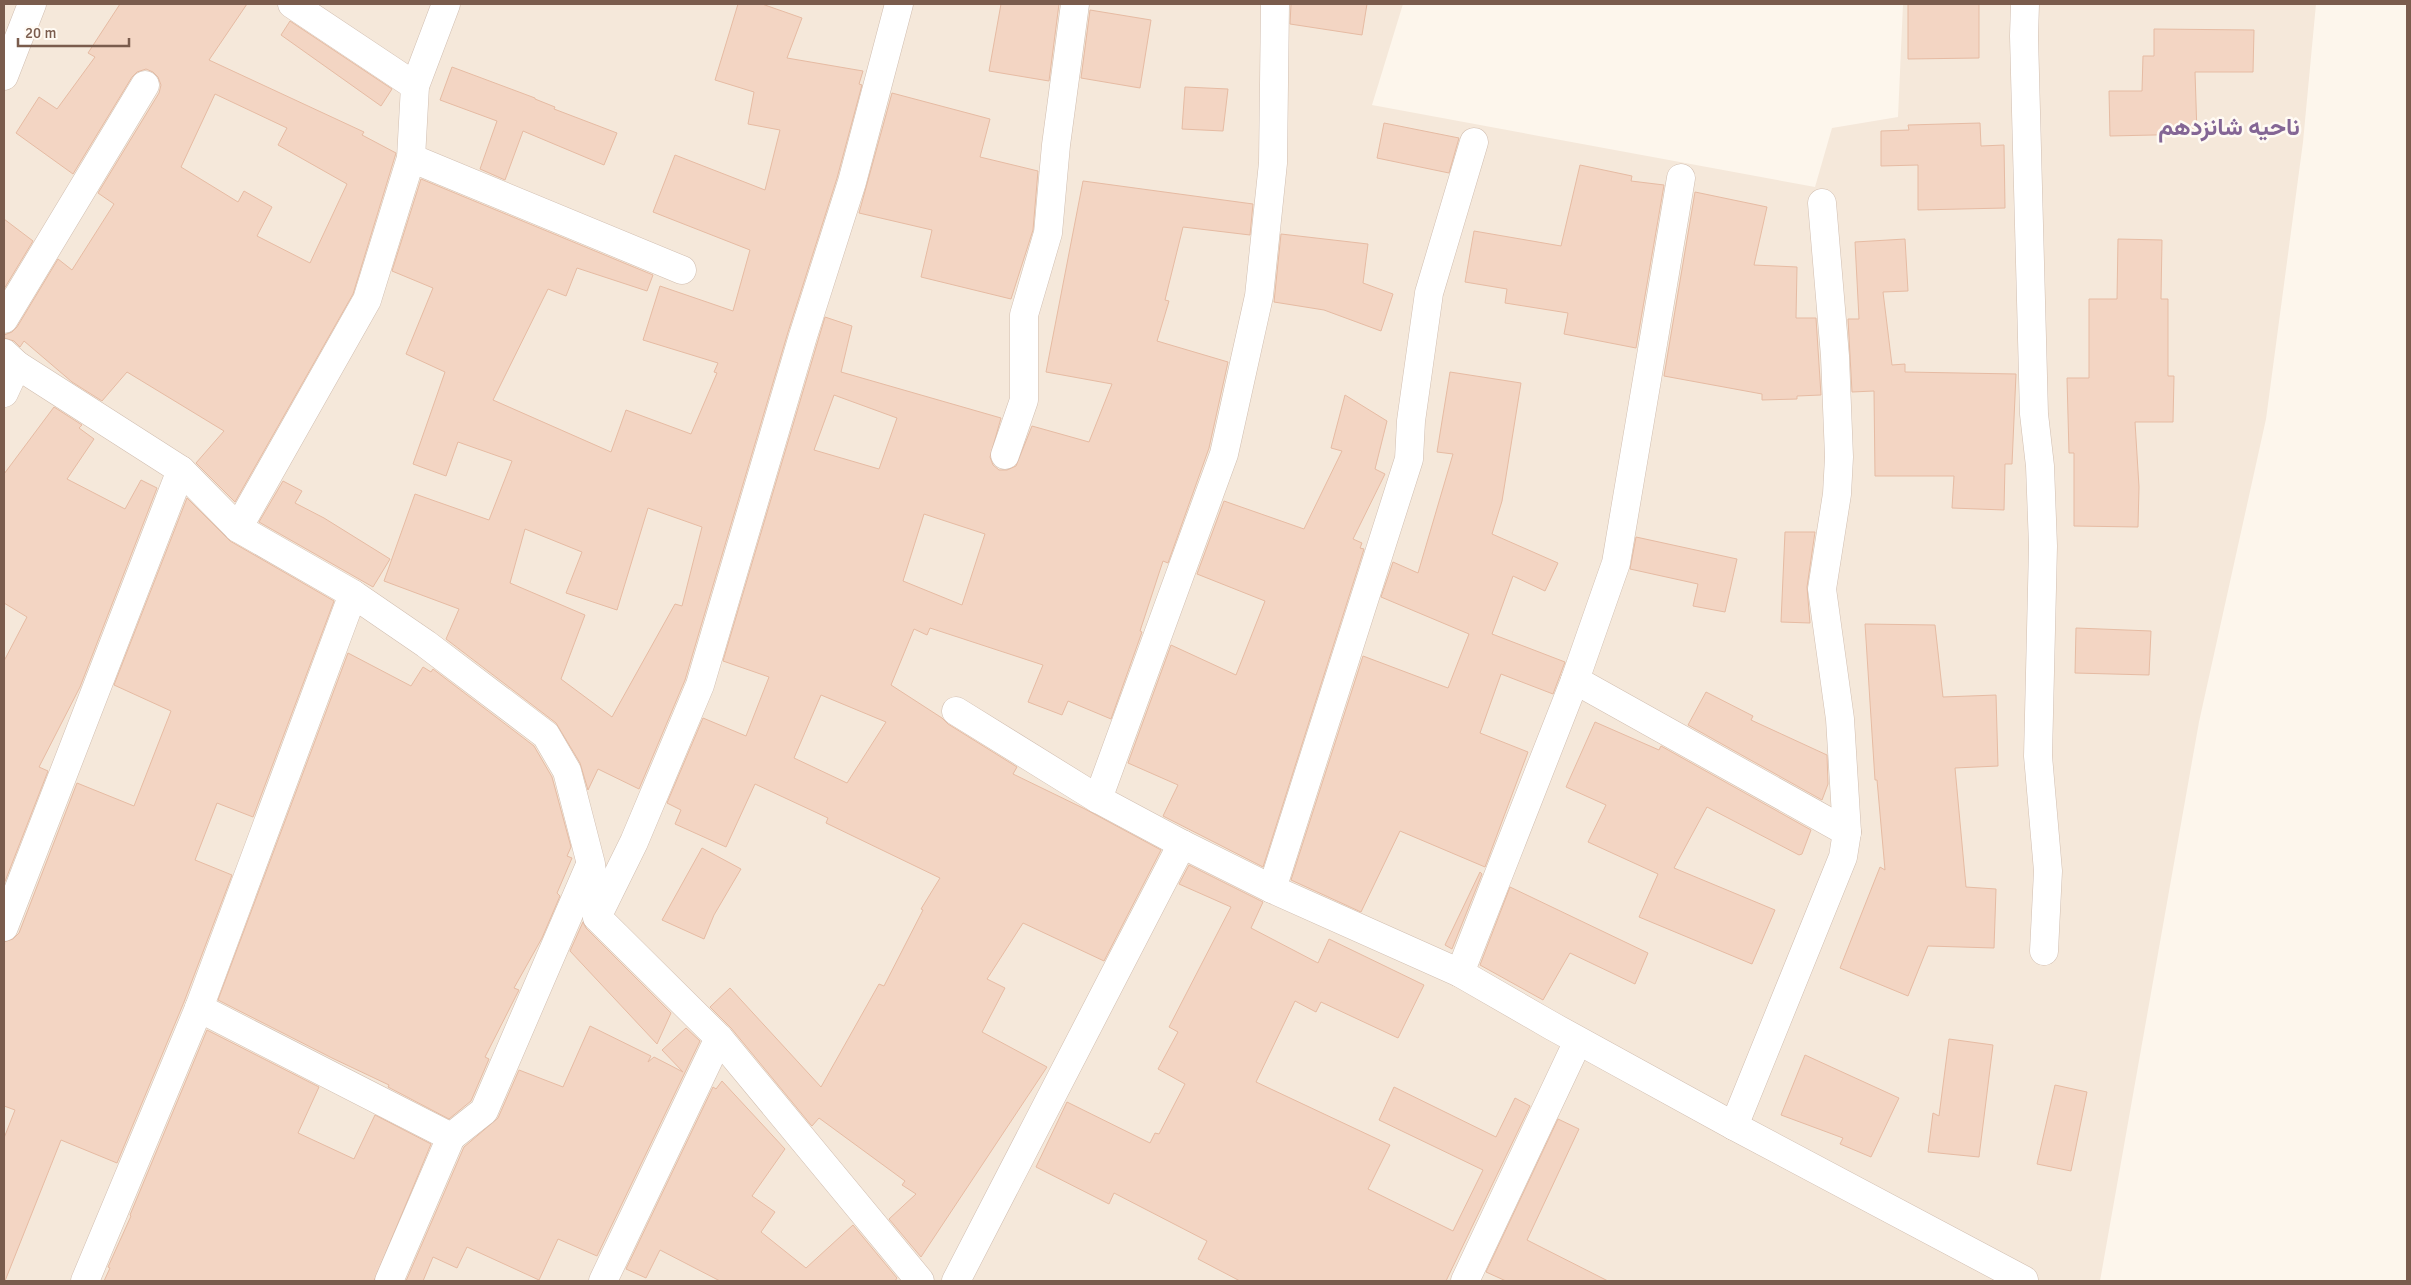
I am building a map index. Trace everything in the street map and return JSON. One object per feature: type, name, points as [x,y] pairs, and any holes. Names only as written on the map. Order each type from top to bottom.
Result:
[{"type":"street","points":[[4,76],[32,4]]},
{"type":"street","points":[[292,4],[415,86]]},
{"type":"street","points":[[238,528],[368,300],[412,158],[415,86],[446,4]]},
{"type":"street","points":[[597,917],[634,842],[700,685],[803,336],[852,182],[900,4]]},
{"type":"street","points":[[1005,455],[1024,400],[1024,315],[1048,233],[1056,145],[1075,4]]},
{"type":"street","points":[[1098,798],[1224,454],[1259,296],[1273,163],[1275,4]]},
{"type":"street","points":[[2025,4],[2024,36],[2034,414],[2040,466],[2044,546],[2038,756],[2048,872],[2044,951]]},
{"type":"street","points":[[4,319],[145,85]]},
{"type":"street","points":[[1272,889],[1409,459],[1411,421],[1429,293],[1474,142]]},
{"type":"street","points":[[412,158],[682,270]]},
{"type":"street","points":[[1460,973],[1574,680],[1616,563],[1681,178]]},
{"type":"street","points":[[1734,1126],[1843,857],[1847,832],[1840,719],[1822,589],[1837,494],[1839,457],[1835,356],[1822,203]]},
{"type":"street","points":[[4,393],[10,359],[181,470],[238,528],[353,594],[426,644],[546,735],[567,771],[591,864],[597,917],[719,1038],[912,1278]]},
{"type":"street","points":[[4,927],[181,470]]},
{"type":"street","points":[[85,1281],[199,1008],[353,594]]},
{"type":"street","points":[[1574,680],[1847,832]]},
{"type":"street","points":[[956,711],[1098,798],[1182,844],[1272,889],[1460,973],[1578,1041],[1734,1126],[2024,1280]]},
{"type":"street","points":[[956,1281],[1182,844]]},
{"type":"street","points":[[389,1281],[451,1138],[484,1111],[591,864]]},
{"type":"street","points":[[199,1008],[451,1138]]},
{"type":"street","points":[[603,1281],[719,1038]]},
{"type":"street","points":[[1465,1281],[1578,1041]]},
{"type":"shaded area","points":[[4,4],[1403,4],[1372,105],[1815,187],[1832,128],[1898,117],[1903,4],[2316,4],[2303,142],[2266,419],[2199,722],[2100,1281],[4,1281]]},
{"type":"building","points":[[120,4],[247,4],[209,60],[364,132],[362,135],[396,153],[353,294],[235,502],[196,463],[224,431],[127,372],[102,401],[72,382],[24,341],[20,347],[14,341],[4,338],[4,335],[12,332],[17,327],[58,259],[72,270],[114,204],[98,193],[159,93],[161,85],[158,77],[153,72],[146,69],[137,72],[132,77],[73,174],[16,133],[39,97],[57,109],[95,57],[88,53]],"holes":[[[215,94],[287,128],[278,145],[347,184],[310,263],[257,236],[272,207],[244,191],[238,202],[181,167]]]},
{"type":"building","points":[[738,4],[762,4],[802,18],[787,58],[863,71],[859,84],[862,85],[837,178],[788,332],[685,680],[639,789],[598,769],[588,790],[580,763],[556,723],[446,639],[459,609],[384,581],[415,494],[489,520],[512,461],[458,442],[446,476],[413,464],[445,372],[406,354],[433,288],[392,271],[421,179],[653,275],[647,291],[577,268],[566,296],[548,289],[493,400],[611,452],[626,410],[691,434],[717,373],[714,372],[718,363],[643,340],[660,286],[733,311],[750,250],[653,212],[675,155],[765,190],[780,130],[748,124],[754,92],[715,80]],"holes":[[[648,508],[702,527],[682,606],[675,604],[612,717],[561,679],[585,615],[510,583],[525,529],[582,552],[566,593],[617,610]]]},
{"type":"building","points":[[1001,4],[1059,4],[1049,81],[989,71]]},
{"type":"building","points":[[1291,4],[1367,4],[1362,35],[1290,24]]},
{"type":"building","points":[[1908,4],[1979,4],[1979,58],[1908,59]]},
{"type":"building","points":[[1090,10],[1151,20],[1140,88],[1081,78]]},
{"type":"building","points":[[290,21],[392,89],[381,106],[281,35]]},
{"type":"building","points":[[2154,29],[2254,30],[2253,72],[2195,72],[2197,134],[2110,136],[2109,91],[2142,91],[2143,56],[2154,56]]},
{"type":"building","points":[[452,67],[535,98],[555,107],[554,109],[617,133],[604,165],[523,131],[505,180],[480,169],[497,121],[440,100]]},
{"type":"building","points":[[1185,87],[1228,89],[1223,131],[1182,129]]},
{"type":"building","points":[[892,93],[990,119],[980,157],[1038,171],[1033,230],[1011,299],[921,277],[932,230],[859,213]]},
{"type":"building","points":[[1384,123],[1459,138],[1449,173],[1377,158]]},
{"type":"building","points":[[1980,123],[1981,146],[2004,145],[2005,208],[1918,210],[1918,165],[1881,166],[1881,131],[1909,130],[1908,125]]},
{"type":"building","points":[[1580,165],[1632,176],[1631,181],[1664,185],[1636,348],[1564,334],[1568,313],[1505,303],[1507,289],[1465,282],[1474,231],[1561,246]]},
{"type":"building","points":[[1083,181],[1253,204],[1250,235],[1183,227],[1165,300],[1169,301],[1157,341],[1228,362],[1209,448],[1168,563],[1163,561],[1140,631],[1142,632],[1111,719],[1068,701],[1062,715],[1028,702],[1043,665],[930,628],[927,635],[914,629],[891,685],[942,718],[948,724],[1017,767],[1013,774],[1085,809],[1161,850],[1104,961],[1023,923],[987,979],[1005,988],[982,1032],[1047,1067],[921,1257],[889,1219],[916,1194],[902,1185],[905,1181],[819,1118],[812,1126],[731,1028],[710,1007],[730,988],[821,1087],[879,984],[884,986],[923,910],[921,909],[940,878],[826,823],[828,818],[755,784],[726,847],[675,824],[681,810],[667,803],[703,718],[746,736],[769,677],[723,661],[825,317],[852,326],[841,372],[1001,418],[990,457],[993,465],[999,470],[1007,470],[1016,466],[1032,426],[1089,442],[1112,384],[1046,372]],"holes":[[[834,395],[897,418],[879,469],[814,450]],[[924,514],[985,534],[962,605],[903,581]],[[821,695],[886,722],[847,783],[794,758]]]},
{"type":"building","points":[[1695,192],[1767,207],[1754,265],[1797,267],[1796,318],[1816,318],[1821,395],[1797,396],[1797,399],[1762,400],[1762,394],[1664,376]]},
{"type":"building","points":[[4,219],[33,241],[4,289]]},
{"type":"building","points":[[1281,234],[1368,244],[1363,283],[1393,294],[1381,331],[1324,310],[1274,302]]},
{"type":"building","points":[[1905,239],[1908,291],[1883,292],[1892,365],[1905,364],[1905,372],[2016,374],[2012,464],[2005,464],[2004,510],[1952,508],[1954,476],[1875,476],[1874,391],[1852,392],[1848,319],[1859,319],[1855,242]]},
{"type":"building","points":[[2118,239],[2162,240],[2161,299],[2168,299],[2168,376],[2174,376],[2173,422],[2135,422],[2139,487],[2138,527],[2074,526],[2074,453],[2069,453],[2067,378],[2089,378],[2089,299],[2117,299]]},
{"type":"building","points":[[1450,372],[1521,383],[1502,501],[1492,534],[1558,563],[1545,591],[1513,576],[1492,634],[1565,662],[1553,694],[1501,674],[1480,733],[1528,752],[1485,867],[1400,831],[1361,912],[1291,880],[1363,656],[1448,688],[1469,634],[1381,597],[1393,562],[1418,573],[1453,454],[1437,452]]},
{"type":"building","points":[[1345,395],[1387,421],[1375,469],[1385,474],[1353,539],[1362,543],[1360,548],[1364,549],[1263,867],[1163,816],[1178,785],[1128,763],[1171,645],[1236,675],[1265,601],[1197,574],[1224,501],[1304,529],[1342,451],[1331,448]]},
{"type":"building","points":[[54,407],[82,425],[79,428],[94,439],[67,479],[125,509],[141,480],[157,488],[80,687],[39,767],[48,771],[4,884],[4,661],[27,617],[4,603],[4,474]]},
{"type":"building","points":[[283,481],[302,491],[295,503],[324,518],[390,559],[373,587],[259,522]]},
{"type":"building","points":[[187,498],[230,541],[334,601],[253,817],[217,803],[195,860],[232,875],[184,1002],[117,1163],[61,1140],[5,1281],[4,1138],[15,1110],[4,1106],[4,942],[13,939],[19,933],[77,783],[134,806],[171,711],[114,685]]},
{"type":"building","points":[[1785,532],[1815,532],[1807,587],[1810,623],[1781,622]]},
{"type":"building","points":[[1636,537],[1737,559],[1725,612],[1693,606],[1698,584],[1630,569]]},
{"type":"building","points":[[1865,624],[1935,625],[1943,697],[1996,695],[1998,766],[1955,768],[1966,887],[1996,889],[1994,948],[1928,946],[1908,996],[1840,968],[1880,867],[1885,870],[1877,780],[1875,780]]},
{"type":"building","points":[[2076,628],[2151,631],[2149,675],[2075,673]]},
{"type":"building","points":[[348,653],[411,686],[423,667],[431,672],[433,669],[534,746],[552,777],[571,847],[567,856],[572,858],[557,893],[560,896],[542,938],[514,988],[519,990],[485,1057],[489,1059],[471,1101],[449,1119],[388,1087],[389,1085],[218,1000]]},
{"type":"building","points":[[1706,692],[1753,716],[1751,720],[1827,755],[1828,784],[1822,800],[1688,725]]},
{"type":"building","points":[[1595,722],[1659,750],[1661,746],[1811,830],[1802,854],[1799,855],[1707,807],[1674,868],[1775,910],[1752,964],[1639,917],[1658,874],[1588,842],[1606,805],[1566,787]]},
{"type":"building","points":[[702,848],[741,869],[714,915],[704,939],[662,920]]},
{"type":"building","points":[[1189,865],[1263,902],[1251,928],[1318,963],[1329,939],[1424,985],[1398,1038],[1321,1002],[1316,1012],[1295,1001],[1256,1082],[1390,1145],[1368,1189],[1453,1231],[1483,1170],[1379,1120],[1394,1087],[1496,1137],[1515,1098],[1530,1106],[1446,1281],[1240,1281],[1198,1259],[1207,1241],[1114,1193],[1109,1204],[1036,1167],[1067,1102],[1150,1143],[1155,1133],[1159,1134],[1185,1084],[1158,1069],[1178,1032],[1169,1027],[1231,907],[1179,884]]},
{"type":"building","points":[[1480,872],[1482,874],[1452,949],[1445,945]]},
{"type":"building","points":[[1510,887],[1648,953],[1635,984],[1570,953],[1543,1000],[1480,965]]},
{"type":"building","points":[[583,922],[586,928],[671,1013],[657,1044],[570,951]]},
{"type":"building","points":[[590,1026],[651,1056],[648,1062],[654,1057],[683,1072],[662,1050],[686,1028],[700,1041],[597,1256],[558,1239],[539,1280],[467,1247],[457,1268],[433,1257],[423,1281],[406,1281],[464,1147],[498,1118],[519,1070],[563,1087]]},
{"type":"building","points":[[207,1030],[319,1087],[298,1133],[354,1159],[375,1115],[431,1144],[374,1281],[104,1281],[110,1268],[108,1267],[131,1216]]},
{"type":"building","points":[[1949,1039],[1993,1045],[1979,1157],[1928,1152],[1933,1113],[1939,1116]]},
{"type":"building","points":[[1805,1055],[1899,1098],[1871,1157],[1840,1144],[1843,1138],[1781,1115]]},
{"type":"building","points":[[722,1081],[785,1149],[752,1196],[775,1212],[761,1232],[806,1268],[853,1225],[897,1278],[895,1281],[720,1281],[660,1250],[646,1278],[626,1269],[713,1087],[716,1089]]},
{"type":"building","points":[[2055,1085],[2087,1092],[2071,1171],[2037,1164]]},
{"type":"building","points":[[1558,1119],[1579,1129],[1527,1240],[1608,1281],[1506,1281],[1486,1272]]},
{"type":"district","name":"ناحیه شانزدهم","points":[[2229,127]]}]
